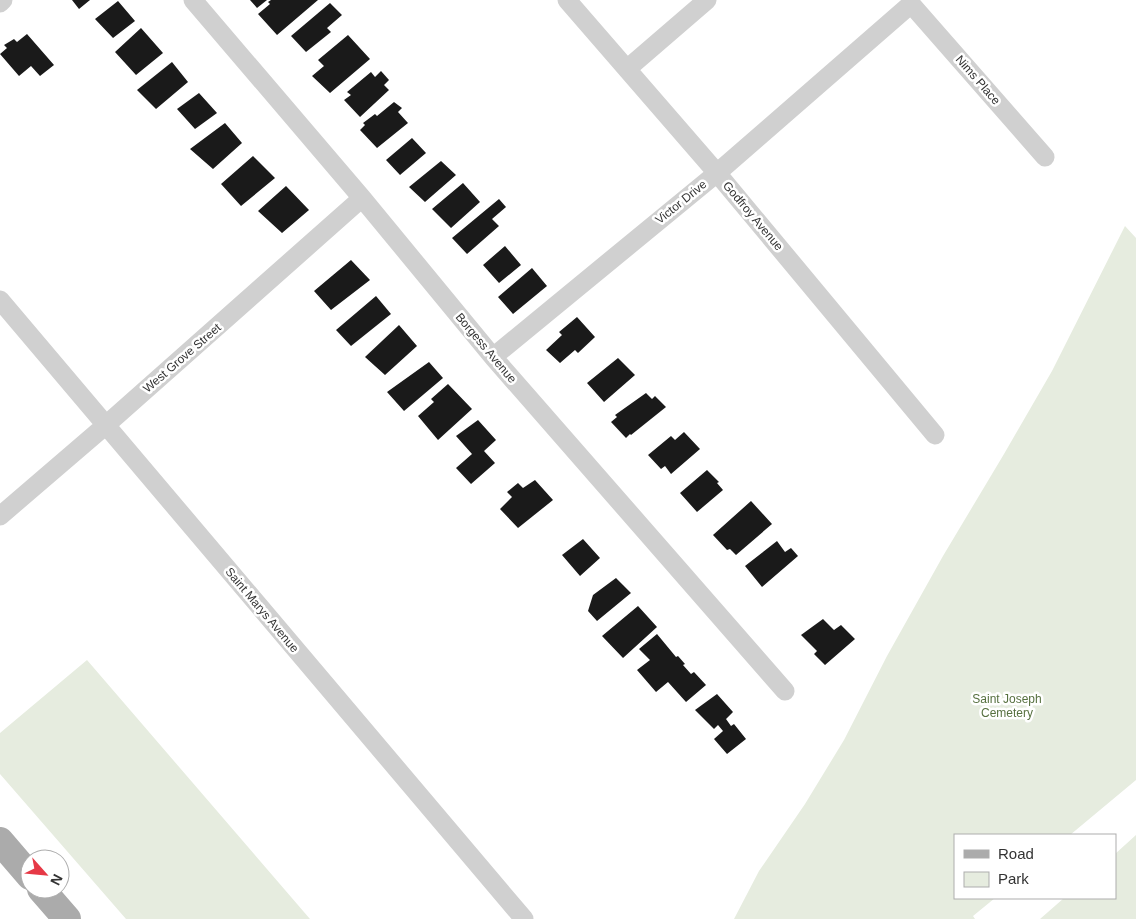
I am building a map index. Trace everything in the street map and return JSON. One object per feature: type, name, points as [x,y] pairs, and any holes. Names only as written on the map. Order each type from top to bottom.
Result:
[{"type":"main road","points":[[0,841],[20,864]]},
{"type":"main road","points":[[50,899],[67,919]]},
{"type":"street","points":[[0,3],[3,0]]},
{"type":"street","name":"Borgess Avenue","points":[[193,0],[362,198],[493,357],[785,691]]},
{"type":"street","name":"Godfroy Avenue","points":[[567,0],[717,173],[935,435]]},
{"type":"street","points":[[627,70],[707,0]]},
{"type":"street","name":"Nims Place","points":[[912,4],[1045,157]]},
{"type":"street","name":"Victor Drive","points":[[493,357],[717,173],[912,4]]},
{"type":"street","name":"West Grove Street","points":[[0,516],[106,425],[362,198]]},
{"type":"street","name":"Saint Marys Avenue","points":[[0,300],[524,919]]},
{"type":"green space","name":"Saint Joseph Cemetery","points":[[1125,226],[1136,238],[1136,780],[1071,834],[954,834],[954,899],[994,899],[973,916],[975,919],[734,919],[759,871],[805,804],[844,740],[887,656],[943,556],[1052,371]]},
{"type":"green space","points":[[87,660],[310,919],[126,919],[70,855],[70,849],[65,849],[0,774],[0,733]]},
{"type":"green space","points":[[1136,835],[1136,919],[1040,919],[1063,899],[1116,899],[1116,853]]},
{"type":"building","points":[[72,0],[90,0],[79,9]]},
{"type":"building","points":[[250,0],[267,0],[257,8]]},
{"type":"building","points":[[271,0],[318,0],[277,35],[258,14],[270,4],[268,2]]},
{"type":"building","points":[[118,1],[135,21],[113,38],[95,19]]},
{"type":"building","points":[[330,3],[342,15],[327,28],[331,32],[306,52],[291,36]]},
{"type":"building","points":[[141,28],[163,53],[136,75],[115,52]]},
{"type":"building","points":[[27,34],[54,65],[40,76],[31,66],[19,76],[0,54],[7,48],[4,45],[14,39],[17,42]]},
{"type":"building","points":[[348,35],[370,59],[330,93],[312,76],[324,66],[318,60]]},
{"type":"building","points":[[172,62],[188,82],[156,109],[137,90]]},
{"type":"building","points":[[381,71],[389,80],[384,85],[389,90],[360,117],[344,100],[351,95],[347,92],[371,72],[375,77]]},
{"type":"building","points":[[199,93],[217,113],[195,129],[177,109]]},
{"type":"building","points":[[394,102],[402,108],[398,112],[408,123],[377,148],[360,130],[365,125],[363,123],[375,114],[377,116]]},
{"type":"building","points":[[225,123],[242,143],[213,169],[190,149]]},
{"type":"building","points":[[412,138],[426,153],[400,175],[386,160]]},
{"type":"building","points":[[253,156],[275,178],[241,206],[221,184]]},
{"type":"building","points":[[441,161],[456,175],[425,202],[409,187]]},
{"type":"building","points":[[463,183],[480,202],[451,228],[432,209]]},
{"type":"building","points":[[286,186],[309,210],[282,233],[258,211]]},
{"type":"building","points":[[499,199],[506,207],[492,219],[499,226],[467,254],[452,238]]},
{"type":"building","points":[[505,246],[521,265],[499,283],[483,265]]},
{"type":"building","points":[[351,260],[370,280],[331,310],[314,291]]},
{"type":"building","points":[[532,268],[547,286],[513,314],[498,297]]},
{"type":"building","points":[[376,296],[391,314],[351,346],[336,330]]},
{"type":"building","points":[[577,317],[595,337],[578,353],[575,350],[560,363],[546,350],[562,335],[559,332]]},
{"type":"building","points":[[399,325],[417,346],[385,375],[365,357]]},
{"type":"building","points":[[618,358],[635,375],[604,402],[587,383]]},
{"type":"building","points":[[429,362],[443,378],[404,411],[387,392]]},
{"type":"building","points":[[448,384],[472,409],[438,440],[418,416],[434,402],[431,399]]},
{"type":"building","points":[[646,393],[652,399],[655,396],[666,407],[626,438],[611,422],[617,417],[615,415]]},
{"type":"building","points":[[478,420],[496,440],[484,451],[495,463],[471,484],[456,468],[472,454],[456,436]]},
{"type":"building","points":[[684,432],[700,449],[671,474],[665,466],[661,469],[648,455],[671,436],[675,440]]},
{"type":"building","points":[[707,470],[719,482],[717,483],[723,490],[697,512],[680,493]]},
{"type":"building","points":[[535,480],[553,500],[518,528],[500,509],[512,497],[507,492],[518,483],[523,488]]},
{"type":"building","points":[[751,501],[772,524],[736,555],[730,549],[727,550],[713,535]]},
{"type":"building","points":[[583,539],[600,558],[580,576],[562,555]]},
{"type":"building","points":[[777,541],[785,552],[791,548],[798,556],[762,587],[745,566]]},
{"type":"building","points":[[616,578],[631,593],[597,621],[588,611],[593,595]]},
{"type":"building","points":[[638,606],[657,627],[623,658],[602,636]]},
{"type":"building","points":[[823,619],[834,630],[841,625],[855,639],[825,665],[814,654],[817,651],[801,635]]},
{"type":"building","points":[[657,634],[676,657],[678,656],[685,664],[683,665],[691,674],[694,672],[706,685],[686,702],[668,682],[656,692],[637,670],[650,660],[639,649]]},
{"type":"building","points":[[717,694],[733,712],[726,719],[731,726],[734,724],[746,739],[727,754],[714,739],[723,731],[718,725],[714,729],[695,710]]}]
